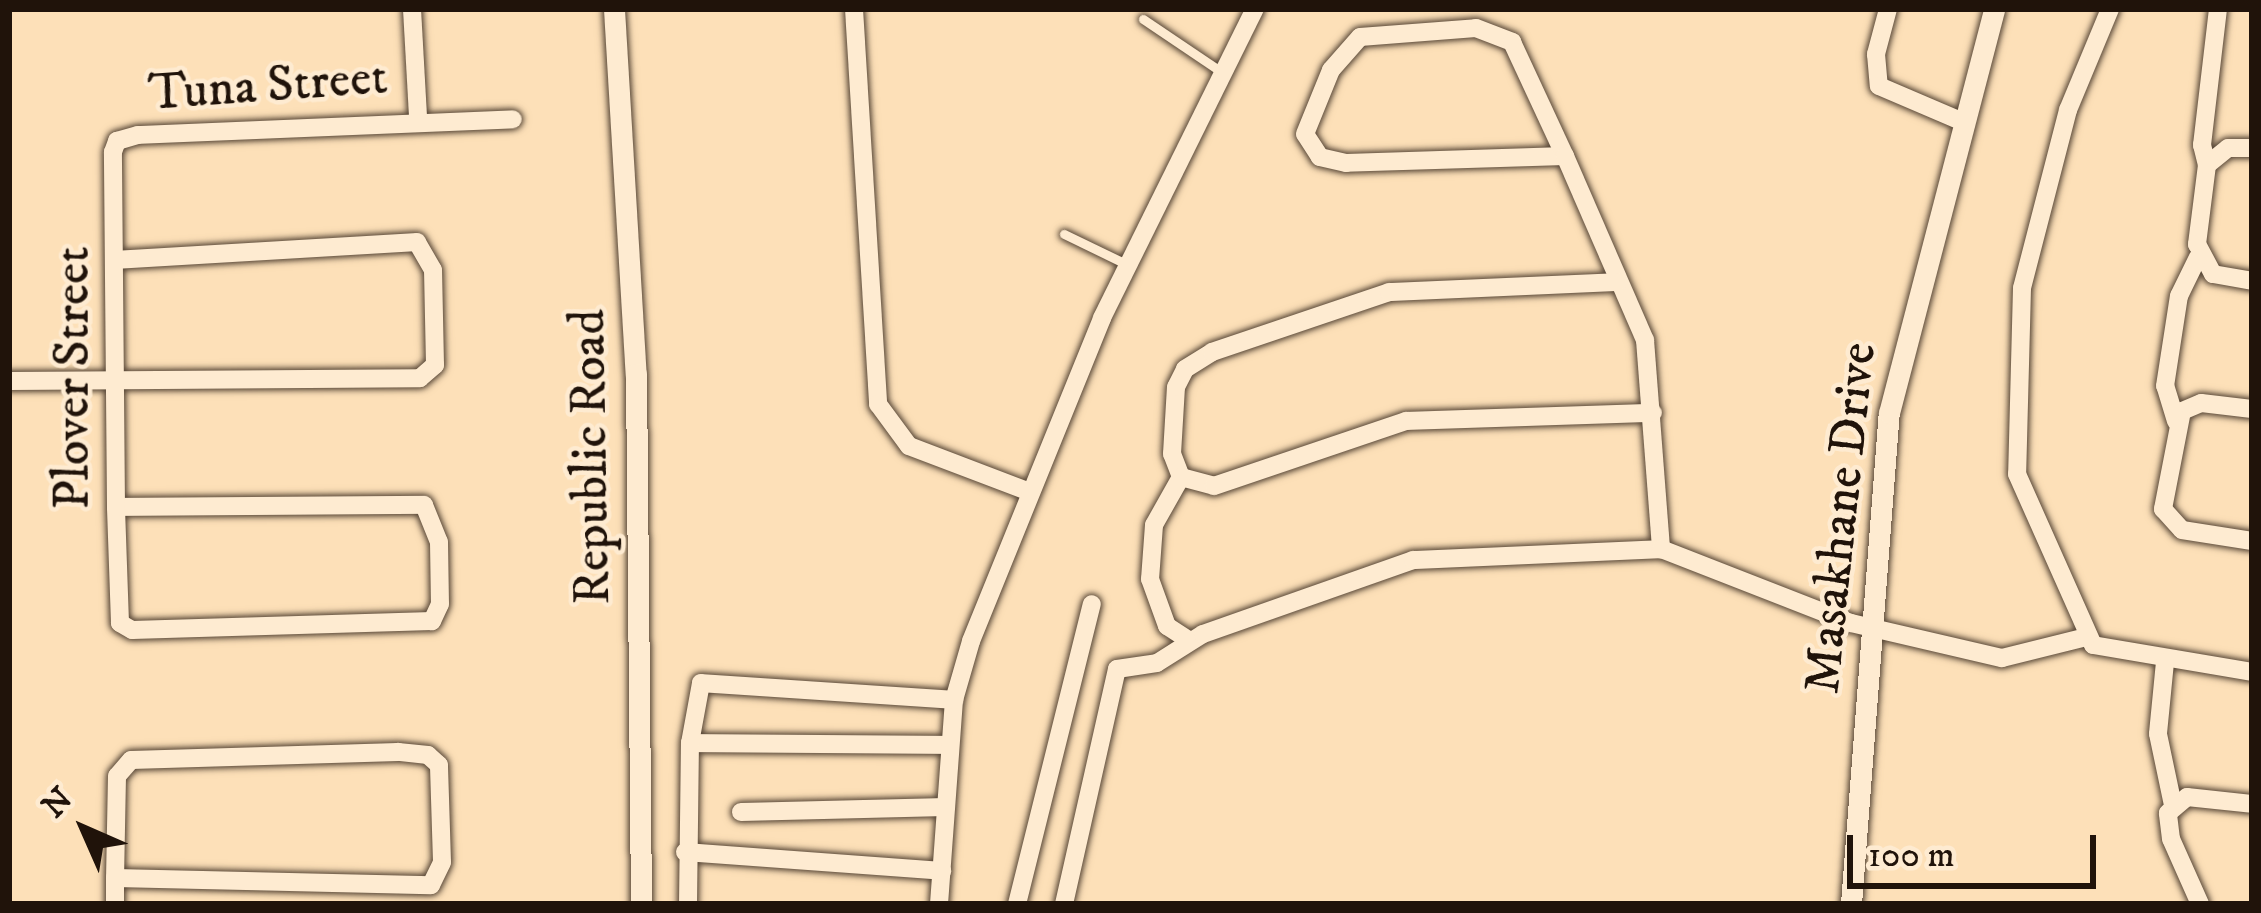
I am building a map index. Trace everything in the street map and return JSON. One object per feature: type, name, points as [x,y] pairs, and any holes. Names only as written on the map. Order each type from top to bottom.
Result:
[{"type":"street","points":[[412,9],[418,118]]},
{"type":"street","name":"Republic Road","points":[[614,9],[636,374],[641,904]]},
{"type":"street","points":[[854,9],[878,404],[909,446],[1030,492]]},
{"type":"street","points":[[939,904],[954,700],[1030,492],[1128,265],[1255,9]]},
{"type":"street","points":[[1888,9],[1876,54],[1879,86],[1961,121]]},
{"type":"street","name":"Masakhane Drive","points":[[1851,904],[1889,413],[1961,121],[1994,9]]},
{"type":"street","points":[[2110,9],[2081,70],[2041,205],[2015,363],[2018,481],[2086,637],[2102,651],[2252,672]]},
{"type":"street","points":[[2218,9],[2203,130],[2207,165],[2198,257],[2179,296],[2165,386],[2176,421],[2164,514],[2188,532],[2252,541]]},
{"type":"street","points":[[1565,156],[1346,163],[1320,157],[1305,134],[1314,103],[1354,40],[1490,29],[1512,42],[1565,156],[1649,355],[1660,549]]},
{"type":"street","name":"Tuna Street","points":[[124,138],[418,118],[513,119]]},
{"type":"street","name":"Plover Street","points":[[116,507],[418,503],[435,516],[440,604],[423,625],[131,630],[120,623],[116,507],[113,152],[124,138]]},
{"type":"street","points":[[2207,165],[2228,148],[2252,148]]},
{"type":"street","points":[[9,381],[420,378],[435,365],[432,263],[417,242],[115,260]]},
{"type":"street","points":[[2198,257],[2213,274],[2252,281]]},
{"type":"street","points":[[1190,641],[1166,626],[1150,579],[1154,525],[1170,508],[1181,477],[1172,454],[1176,387],[1185,369],[1212,352],[1388,292],[1618,282]]},
{"type":"street","points":[[2176,421],[2194,404],[2252,409]]},
{"type":"street","points":[[1181,477],[1214,486],[1412,421],[1653,413]]},
{"type":"street","points":[[1064,904],[1116,672],[1157,663],[1190,641],[1434,555],[1660,549],[1869,628],[2013,658],[2086,637]]},
{"type":"street","points":[[1017,904],[1092,604]]},
{"type":"street","points":[[2165,662],[2158,734],[2174,805],[2167,828],[2200,904]]},
{"type":"street","points":[[688,904],[685,853],[690,743],[695,694],[705,682],[954,700]]},
{"type":"street","points":[[690,743],[950,745]]},
{"type":"street","points":[[115,878],[421,886],[436,881],[442,862],[442,778],[428,755],[141,757],[124,764],[117,784],[115,878],[116,904]]},
{"type":"street","points":[[2174,805],[2191,797],[2252,804]]},
{"type":"street","points":[[741,812],[946,807]]},
{"type":"street","points":[[685,853],[942,871]]},
{"type":"lane","points":[[1143,19],[1223,73]]},
{"type":"lane","points":[[1064,234],[1128,265]]}]
